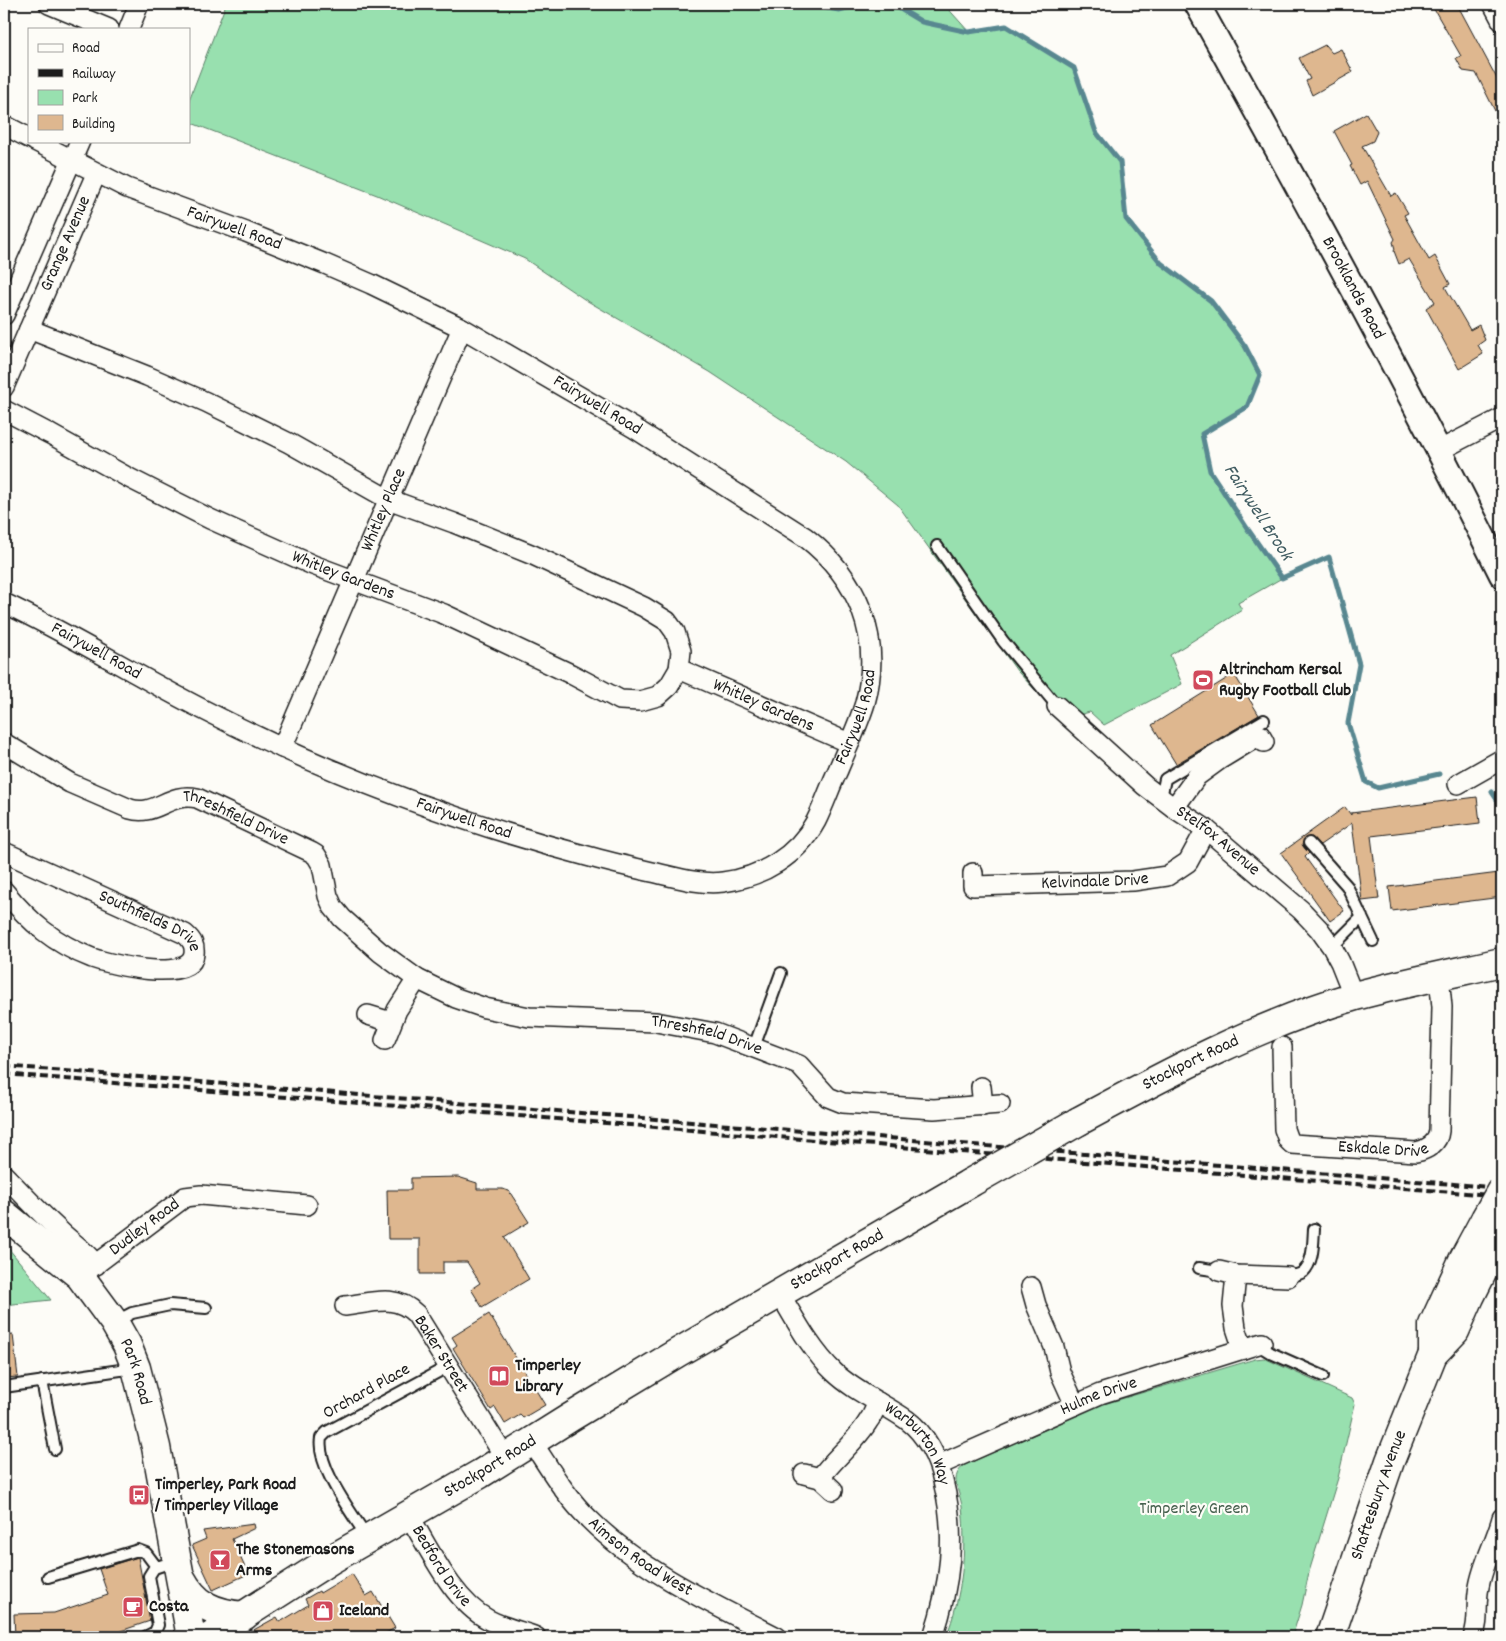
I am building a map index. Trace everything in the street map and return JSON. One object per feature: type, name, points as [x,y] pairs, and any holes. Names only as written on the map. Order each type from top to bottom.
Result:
[{"type":"main road","name":"Stockport Road","points":[[210,1637],[332,1559],[506,1459],[571,1417],[970,1183],[1144,1086],[1204,1057],[1303,1014],[1354,997],[1502,962]]},
{"type":"main road","name":"Shaftesbury Avenue","points":[[1330,1637],[1390,1461],[1433,1354],[1433,1325],[1464,1258],[1494,1226],[1502,1189]]},
{"type":"main road","name":"Park Road","points":[[4,1214],[88,1271],[127,1345],[136,1368],[156,1447],[172,1569],[190,1637]]},
{"type":"main road","name":"Park Road","points":[[172,1569],[188,1591],[206,1607],[228,1614],[244,1616]]},
{"type":"street","points":[[49,4],[107,28]]},
{"type":"street","points":[[129,28],[139,4]]},
{"type":"street","name":"Brooklands Road","points":[[1196,4],[1294,179],[1440,450],[1502,575]]},
{"type":"street","points":[[1493,4],[1502,21]]},
{"type":"street","points":[[4,125],[28,137]]},
{"type":"street","name":"Fairywell Road","points":[[4,603],[201,709],[282,748],[416,802],[515,836],[602,860],[688,880],[719,882],[758,873],[779,862],[796,847],[816,820],[849,743],[862,711],[868,687],[870,665],[870,644],[866,623],[857,598],[846,578],[828,556],[805,537],[686,460],[577,394],[462,328],[371,284],[317,261],[246,232],[147,197],[96,174],[72,159],[37,142]]},
{"type":"street","name":"Grange Avenue","points":[[32,321],[6,309],[80,142]]},
{"type":"street","name":"Grange Avenue","points":[[4,387],[96,174]]},
{"type":"street","points":[[32,321],[212,405],[314,457],[388,500],[454,523],[532,555],[597,584],[659,615],[672,626],[678,636],[681,656],[679,669]]},
{"type":"street","name":"Whitley Place","points":[[282,748],[462,328]]},
{"type":"street","name":"Whitley Gardens","points":[[4,410],[129,478],[210,519],[313,565],[444,614],[571,674],[620,700],[640,702],[658,696],[669,686],[679,669],[849,743]]},
{"type":"street","points":[[1440,450],[1502,418]]},
{"type":"street","name":"Stelfox Avenue","points":[[1057,706],[1145,786],[1206,829],[1301,910],[1319,929],[1332,947],[1354,997]]},
{"type":"street","points":[[1167,803],[1220,760],[1260,735],[1264,742]]},
{"type":"street","name":"Threshfield Drive","points":[[4,742],[70,783],[130,809],[136,811],[148,810],[178,797],[197,798],[311,852],[316,855],[322,865],[328,896],[336,912],[380,952],[417,979],[456,998],[508,1014],[552,1019],[646,1021],[714,1033],[799,1065],[825,1094],[835,1101],[934,1109],[992,1105],[981,1087]]},
{"type":"street","points":[[1458,784],[1502,759]]},
{"type":"street","name":"Kelvindale Drive","points":[[973,873],[973,886],[1133,881],[1167,876],[1188,862],[1206,829]]},
{"type":"street","name":"Southfields Drive","points":[[4,852],[185,934],[191,939],[194,946],[194,957],[188,965],[182,968],[162,970],[126,967],[93,958],[59,943],[44,932],[33,923],[4,891]]},
{"type":"street","name":"Eskdale Drive","points":[[1282,1047],[1284,1129],[1285,1136],[1292,1144],[1423,1151],[1439,1136],[1442,1008],[1439,976]]},
{"type":"street","points":[[385,1040],[391,1022],[404,997],[417,979]]},
{"type":"street","points":[[368,1015],[391,1022]]},
{"type":"street","name":"Park Road","points":[[4,1175],[49,1221],[89,1256],[88,1271]]},
{"type":"street","name":"Dudley Road","points":[[88,1271],[185,1197],[200,1195],[306,1205]]},
{"type":"street","points":[[1254,1346],[1236,1328],[1228,1273],[1288,1277]]},
{"type":"street","points":[[1030,1286],[1054,1347],[1060,1372],[1074,1405]]},
{"type":"street","name":"Warburton Way","points":[[780,1294],[808,1341],[826,1364],[851,1386],[908,1421],[929,1446],[939,1465],[949,1505],[952,1536],[944,1599],[932,1637]]},
{"type":"street","name":"Baker Street","points":[[346,1306],[392,1300],[410,1308],[416,1314],[506,1459]]},
{"type":"street","name":"Hulme Drive","points":[[939,1465],[1113,1389],[1254,1346]]},
{"type":"street","points":[[819,1480],[830,1464],[860,1434],[870,1420],[878,1402]]},
{"type":"street","name":"Aimson Road West","points":[[532,1442],[570,1498],[611,1540],[664,1578],[777,1637]]},
{"type":"street","name":"Bedford Drive","points":[[408,1514],[455,1590],[465,1602],[489,1620],[536,1637]]},
{"type":"street","points":[[1473,1637],[1478,1616],[1480,1579],[1502,1522]]},
{"type":"lane","points":[[937,546],[1003,641],[1057,706]]},
{"type":"lane","points":[[1167,803],[1165,779],[1264,720]]},
{"type":"lane","points":[[1309,843],[1347,886],[1373,941]]},
{"type":"lane","points":[[1332,947],[1362,917]]},
{"type":"lane","points":[[754,1047],[781,973]]},
{"type":"lane","points":[[1288,1277],[1302,1272],[1308,1265],[1314,1229]]},
{"type":"lane","points":[[1199,1268],[1228,1273]]},
{"type":"lane","points":[[114,1322],[132,1313],[170,1306],[206,1308]]},
{"type":"lane","points":[[1254,1346],[1323,1376]]},
{"type":"lane","name":"Orchard Place","points":[[368,1538],[330,1479],[321,1449],[321,1438],[327,1432],[449,1366]]},
{"type":"lane","points":[[4,1387],[136,1368]]},
{"type":"lane","points":[[42,1381],[55,1449]]},
{"type":"lane","points":[[48,1577],[138,1550],[146,1553],[155,1565],[172,1569]]},
{"type":"lane","points":[[145,1637],[155,1632],[158,1625],[148,1576],[150,1571],[172,1569]]},
{"type":"green space","points":[[226,4],[944,4],[969,32],[1006,26],[1074,68],[1096,132],[1120,162],[1126,219],[1161,263],[1211,301],[1245,346],[1260,375],[1247,407],[1202,434],[1210,471],[1282,578],[1238,603],[1242,610],[1170,655],[1182,684],[1104,725],[1090,712],[1063,719],[1017,671],[898,505],[846,462],[710,372],[584,299],[525,259],[377,195],[190,122],[190,97]]},
{"type":"green space","points":[[4,1243],[51,1300],[4,1305]]},
{"type":"green space","name":"Timperley Green","points":[[1264,1358],[1352,1398],[1355,1404],[1338,1478],[1309,1572],[1302,1605],[1292,1637],[946,1637],[956,1605],[962,1573],[964,1540],[962,1507],[956,1479],[957,1474],[965,1465],[1104,1404],[1255,1359]]},
{"type":"building","points":[[1431,4],[1457,4],[1502,88],[1502,125],[1476,73],[1463,71],[1456,58],[1461,56]]},
{"type":"building","points":[[1325,45],[1332,53],[1341,49],[1353,72],[1312,95],[1306,81],[1310,79],[1299,58]]},
{"type":"building","points":[[1366,113],[1377,132],[1373,141],[1362,146],[1391,196],[1396,193],[1408,213],[1404,215],[1429,260],[1435,256],[1450,284],[1445,287],[1470,330],[1479,325],[1485,340],[1478,345],[1483,354],[1459,369],[1426,308],[1435,302],[1409,259],[1399,264],[1394,251],[1393,242],[1395,239],[1367,181],[1360,185],[1334,131]]},
{"type":"building","name":"Altrincham Kersal Rugby Football Club","points":[[1234,674],[1259,715],[1176,764],[1152,725]]},
{"type":"building","points":[[1477,797],[1480,823],[1371,836],[1379,899],[1362,901],[1352,823],[1320,845],[1312,837],[1305,838],[1302,845],[1309,853],[1305,857],[1344,911],[1330,921],[1281,853],[1345,807],[1351,815],[1351,813]]},
{"type":"building","points":[[1499,873],[1502,897],[1392,911],[1389,887]]},
{"type":"building","points":[[458,1177],[477,1183],[477,1189],[502,1189],[509,1191],[529,1222],[504,1237],[529,1279],[482,1307],[471,1289],[480,1283],[467,1262],[443,1262],[443,1274],[420,1274],[420,1239],[388,1239],[387,1190],[411,1190],[411,1178]]},
{"type":"building","name":"Timperley Library","points":[[489,1314],[545,1405],[523,1418],[520,1415],[505,1424],[495,1407],[491,1410],[453,1348],[457,1345],[452,1337]]},
{"type":"building","points":[[13,1335],[18,1377],[4,1378],[4,1336]]},
{"type":"building","name":"The Stonemasons Arms","points":[[254,1524],[255,1528],[232,1539],[248,1574],[213,1590],[192,1545],[206,1539],[203,1531]]},
{"type":"building","points":[[138,1557],[150,1621],[103,1637],[15,1637],[14,1614],[54,1613],[108,1595],[99,1569]]},
{"type":"building","points":[[352,1574],[366,1596],[373,1592],[395,1628],[379,1637],[241,1637],[277,1617],[280,1622],[308,1605],[305,1599],[319,1591],[320,1593]]},
{"type":"waterway","name":"Fairywell Brook","points":[[804,4],[839,10],[863,4]]},
{"type":"waterway","name":"Fairywell Brook","points":[[892,4],[922,22],[969,32],[1006,26],[1074,68],[1096,132],[1120,162],[1126,219],[1161,263],[1211,301],[1245,346],[1260,375],[1247,407],[1202,434],[1210,471],[1282,578],[1329,557],[1359,664],[1348,723],[1366,782],[1378,788],[1439,774]]},
{"type":"waterway","name":"Fairywell Brook","points":[[1492,792],[1502,807]]},
{"type":"railway","points":[[4,1066],[1502,1188]]},
{"type":"railway","points":[[4,1074],[1502,1196]]},
{"type":"place","name":"Altrincham Kersal Rugby Football Club","points":[[1203,680]]},
{"type":"place","name":"Timperley Library","points":[[499,1376]]},
{"type":"place","name":"Timperley, Park Road / Timperley Village","points":[[139,1495]]},
{"type":"place","name":"The Stonemasons Arms","points":[[220,1560]]},
{"type":"place","name":"Costa","points":[[133,1607]]},
{"type":"place","name":"Iceland","points":[[323,1611]]}]
